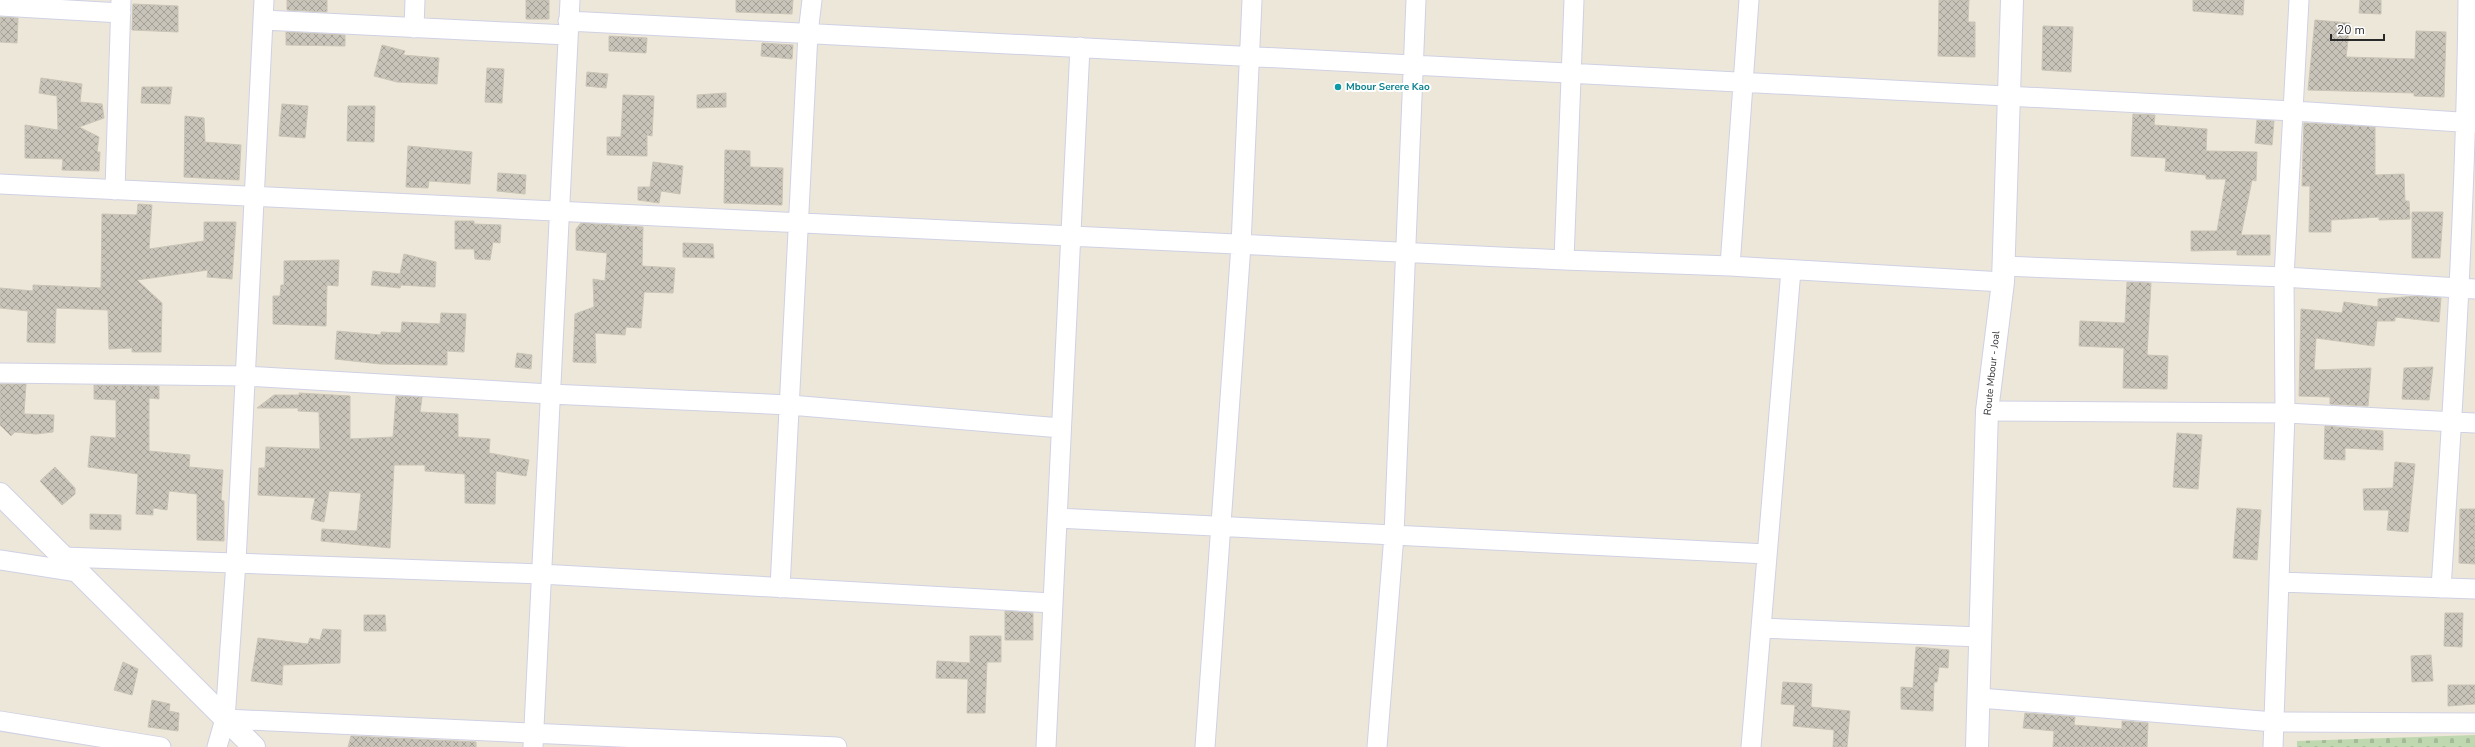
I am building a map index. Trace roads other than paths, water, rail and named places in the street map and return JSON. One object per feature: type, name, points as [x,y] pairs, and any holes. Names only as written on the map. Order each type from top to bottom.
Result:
[{"type":"main road","name":"Route Mbour - Joal","points":[[1977,747],[1980,698],[1980,637],[1987,412],[2003,274],[2012,0]]},
{"type":"main road","points":[[0,494],[254,747]]},
{"type":"street","points":[[217,747],[225,719],[236,562],[264,0]]},
{"type":"street","points":[[414,28],[415,0]]},
{"type":"street","points":[[533,740],[567,28],[570,0]]},
{"type":"street","points":[[780,588],[808,33],[812,0]]},
{"type":"street","points":[[1205,747],[1241,245],[1252,0]]},
{"type":"street","points":[[1377,747],[1394,536],[1416,0]]},
{"type":"street","points":[[1564,260],[1574,0]]},
{"type":"street","points":[[1730,266],[1748,0]]},
{"type":"street","points":[[2273,747],[2285,413],[2284,277],[2299,0]]},
{"type":"street","points":[[2441,588],[2452,421],[2466,289],[2471,123],[2468,0]]},
{"type":"street","points":[[0,6],[121,6],[115,190]]},
{"type":"street","points":[[263,20],[414,28],[567,28],[808,33],[2294,111],[2471,123]]},
{"type":"street","points":[[1046,747],[1080,48]]},
{"type":"street","points":[[0,184],[1241,245],[1730,266],[1791,270],[2284,277],[2466,289]]},
{"type":"street","points":[[1751,747],[1791,270]]},
{"type":"street","points":[[0,372],[245,376],[550,394],[790,405],[1061,428]]},
{"type":"street","points":[[1987,412],[2285,413],[2475,423]]},
{"type":"street","points":[[1057,518],[1767,554]]},
{"type":"street","points":[[0,560],[71,565],[236,562],[541,574],[1053,603]]},
{"type":"street","points":[[2279,582],[2475,589]]},
{"type":"street","points":[[1761,628],[1980,637]]},
{"type":"street","points":[[1980,698],[2274,722],[2475,723]]},
{"type":"street","points":[[225,719],[533,740],[837,747]]},
{"type":"street","points":[[0,721],[162,747]]},
{"type":"place","name":"Mbour Serere Kao","points":[[1338,87]]}]
